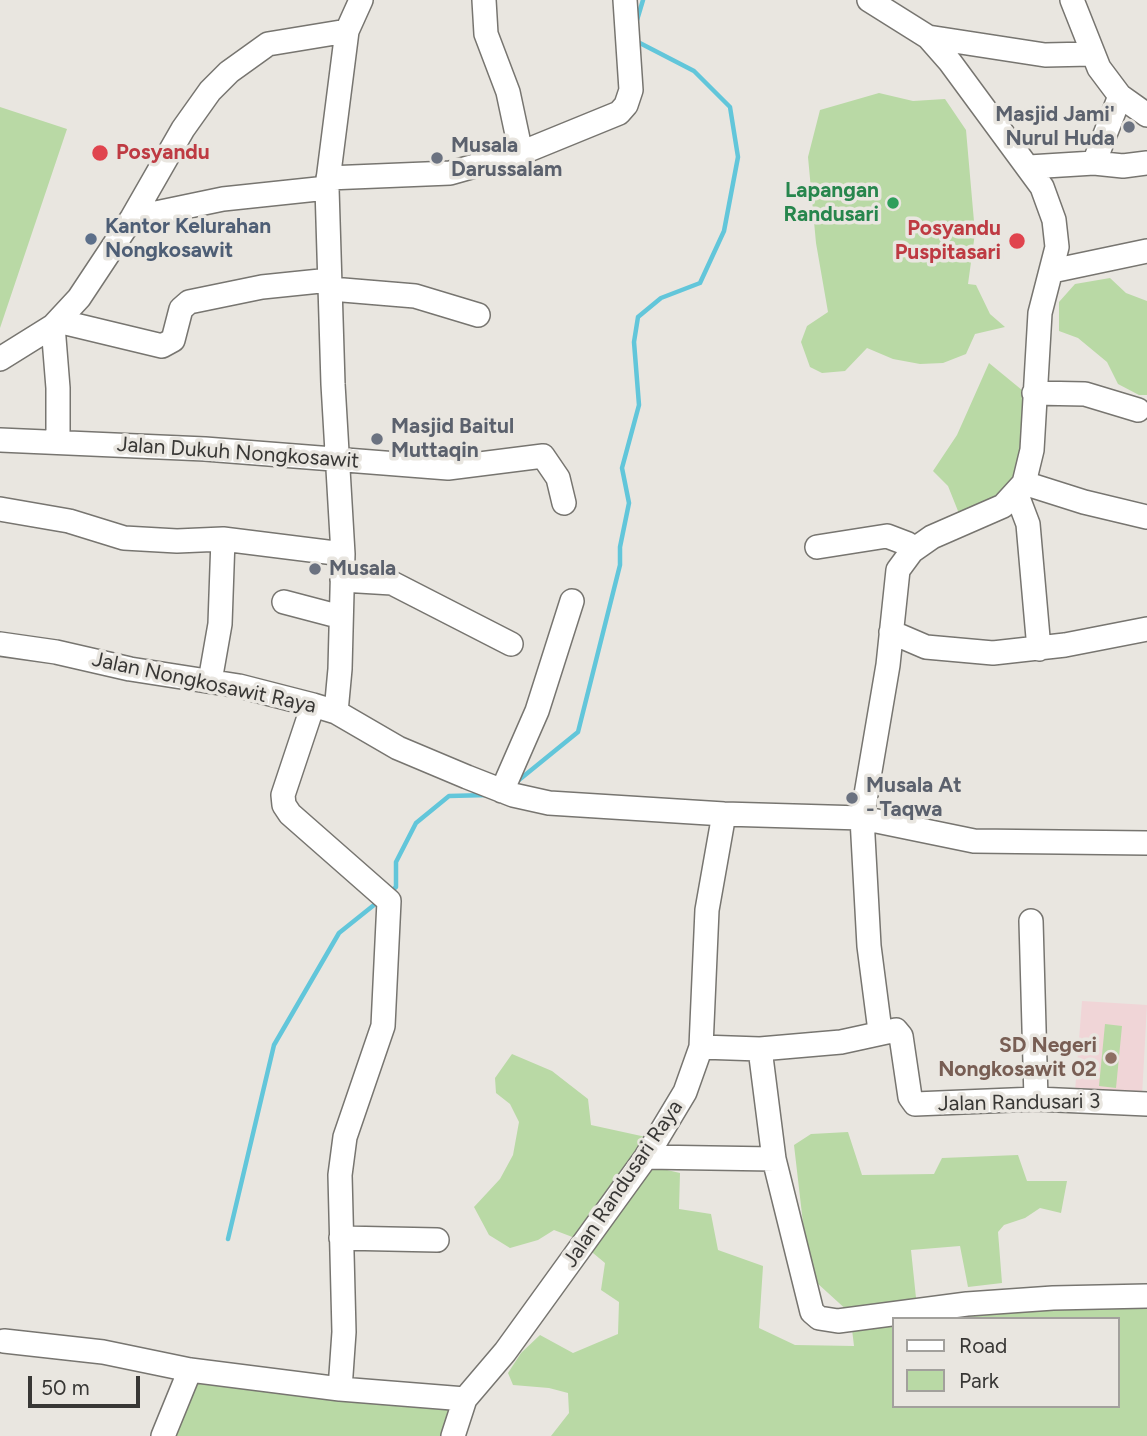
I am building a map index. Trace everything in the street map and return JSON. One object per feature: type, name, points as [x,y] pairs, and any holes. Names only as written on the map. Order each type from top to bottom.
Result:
[{"type":"street","points":[[336,712],[343,554],[327,183],[348,31],[361,0]]},
{"type":"street","points":[[484,0],[486,34],[508,92],[521,153]]},
{"type":"street","points":[[132,218],[234,197],[327,183],[450,173],[521,153],[619,113],[626,105],[631,90],[625,0]]},
{"type":"street","points":[[869,0],[929,37],[1029,167],[1042,187],[1054,220],[1057,247],[1040,313],[1032,450],[1021,489],[1028,524],[1039,649]]},
{"type":"street","points":[[1072,0],[1091,54],[1120,96],[1147,115]]},
{"type":"street","points":[[0,359],[56,324],[79,298],[132,218],[183,129],[209,91],[229,72],[268,44],[348,31]]},
{"type":"street","points":[[929,37],[1045,55],[1091,54]]},
{"type":"street","points":[[1094,163],[1120,96]]},
{"type":"street","points":[[1029,167],[1094,163],[1123,166],[1147,163]]},
{"type":"street","points":[[1052,271],[1147,251]]},
{"type":"street","points":[[56,324],[162,345],[173,340],[181,309],[189,302],[262,287],[330,285],[415,296],[478,315]]},
{"type":"street","points":[[56,324],[58,442]]},
{"type":"street","points":[[1034,393],[1085,394],[1138,410]]},
{"type":"street","name":"Jalan Dukuh Nongkosawit","points":[[0,440],[338,459],[448,468],[543,456],[558,478],[564,503]]},
{"type":"street","points":[[1021,489],[1147,517]]},
{"type":"street","points":[[701,1047],[760,1049],[841,1042],[880,1031],[869,946],[862,818],[877,736],[898,570],[912,551],[932,537],[1003,506],[1021,489]]},
{"type":"street","points":[[0,509],[68,521],[124,538],[177,541],[223,538],[343,554]]},
{"type":"street","points":[[817,547],[887,536],[908,544],[912,551]]},
{"type":"street","points":[[210,681],[220,624],[223,538]]},
{"type":"street","points":[[342,580],[392,583],[511,644]]},
{"type":"street","points":[[504,792],[537,711],[572,601]]},
{"type":"street","points":[[284,603],[341,617]]},
{"type":"street","points":[[891,632],[926,647],[993,653],[1039,649],[1147,629]]},
{"type":"street","name":"Jalan Nongkosawit Raya","points":[[0,645],[55,652],[130,669],[210,681],[313,705],[336,712],[398,748],[504,792],[549,803],[724,814],[862,818],[974,841],[1147,843]]},
{"type":"street","points":[[313,705],[283,795],[284,805],[290,814],[386,896],[383,1026],[345,1137],[340,1175],[344,1332],[340,1389]]},
{"type":"street","name":"Jalan Randusari Raya","points":[[453,1436],[466,1399],[539,1306],[646,1157],[685,1092],[701,1047],[707,910],[724,814]]},
{"type":"street","points":[[1031,921],[1036,1099]]},
{"type":"street","name":"Jalan Randusari 3","points":[[880,1031],[896,1030],[901,1036],[910,1097],[915,1104],[1036,1099],[1147,1104]]},
{"type":"street","points":[[760,1049],[774,1159],[812,1312],[819,1318],[838,1321],[967,1304],[1053,1298],[1147,1296]]},
{"type":"street","points":[[646,1157],[774,1159]]},
{"type":"street","points":[[341,1238],[437,1240]]},
{"type":"street","points":[[4,1341],[103,1352],[190,1370],[340,1389],[466,1399]]},
{"type":"street","points":[[163,1436],[190,1370]]},
{"type":"shaded area","name":"SD Negeri Nongkosawit 02","points":[[1082,1001],[1147,1005],[1142,1096],[1075,1091]]},
{"type":"green space","name":"Lapangan Randusari","points":[[879,93],[913,101],[945,99],[966,130],[975,233],[968,284],[976,285],[990,314],[1005,327],[975,334],[966,354],[943,363],[920,364],[893,359],[867,348],[845,371],[822,373],[810,367],[801,342],[807,326],[828,312],[816,243],[808,157],[820,110]]},
{"type":"green space","points":[[0,107],[67,129],[0,328]]},
{"type":"green space","points":[[1110,278],[1126,293],[1147,301],[1147,395],[1139,395],[1118,384],[1107,362],[1078,338],[1059,331],[1059,302],[1075,284]]},
{"type":"green space","points":[[989,363],[1028,395],[1027,438],[1010,496],[960,516],[948,486],[933,471],[957,435]]},
{"type":"green space","points":[[1105,1024],[1122,1026],[1116,1088],[1099,1086]]},
{"type":"green space","points":[[512,1054],[552,1071],[588,1099],[591,1125],[646,1137],[654,1167],[680,1173],[679,1209],[711,1214],[718,1250],[763,1266],[759,1328],[795,1345],[854,1346],[850,1313],[816,1282],[806,1249],[794,1145],[811,1134],[848,1132],[862,1175],[934,1174],[942,1158],[1018,1155],[1027,1181],[1067,1181],[1061,1213],[1040,1208],[1025,1218],[1004,1225],[998,1232],[1002,1283],[968,1287],[960,1246],[911,1250],[918,1317],[1091,1303],[1147,1306],[1147,1436],[551,1436],[569,1413],[568,1393],[549,1388],[513,1385],[508,1373],[521,1353],[540,1335],[573,1353],[618,1334],[619,1302],[601,1290],[605,1263],[575,1238],[554,1230],[538,1240],[510,1248],[489,1235],[474,1207],[500,1179],[513,1155],[519,1122],[510,1104],[496,1093],[495,1078]]},
{"type":"green space","points":[[190,1382],[456,1410],[447,1436],[170,1436]]},
{"type":"waterway","points":[[637,20],[643,0]]},
{"type":"waterway","points":[[514,784],[578,732],[620,565],[620,547],[629,503],[622,468],[639,405],[634,342],[638,317],[661,298],[700,283],[724,231],[738,157],[730,107],[694,71],[634,40]]},
{"type":"waterway","points":[[389,893],[396,887],[396,862],[416,823],[449,796],[488,795]]},
{"type":"waterway","points":[[228,1239],[274,1045],[339,933],[379,901]]},
{"type":"place","name":"Masjid Jami' Nurul Huda","points":[[1129,127]]},
{"type":"place","name":"Posyandu","points":[[100,153]]},
{"type":"place","name":"Musala Darussalam","points":[[437,158]]},
{"type":"place","name":"Lapangan Randusari","points":[[893,203]]},
{"type":"place","name":"Kantor Kelurahan Nongkosawit","points":[[91,239]]},
{"type":"place","name":"Posyandu Puspitasari","points":[[1017,241]]},
{"type":"place","name":"Masjid Baitul Muttaqin","points":[[377,439]]},
{"type":"place","name":"Musala","points":[[315,569]]},
{"type":"place","name":"Musala At - Taqwa","points":[[852,798]]},
{"type":"place","name":"SD Negeri Nongkosawit 02","points":[[1111,1058]]}]
